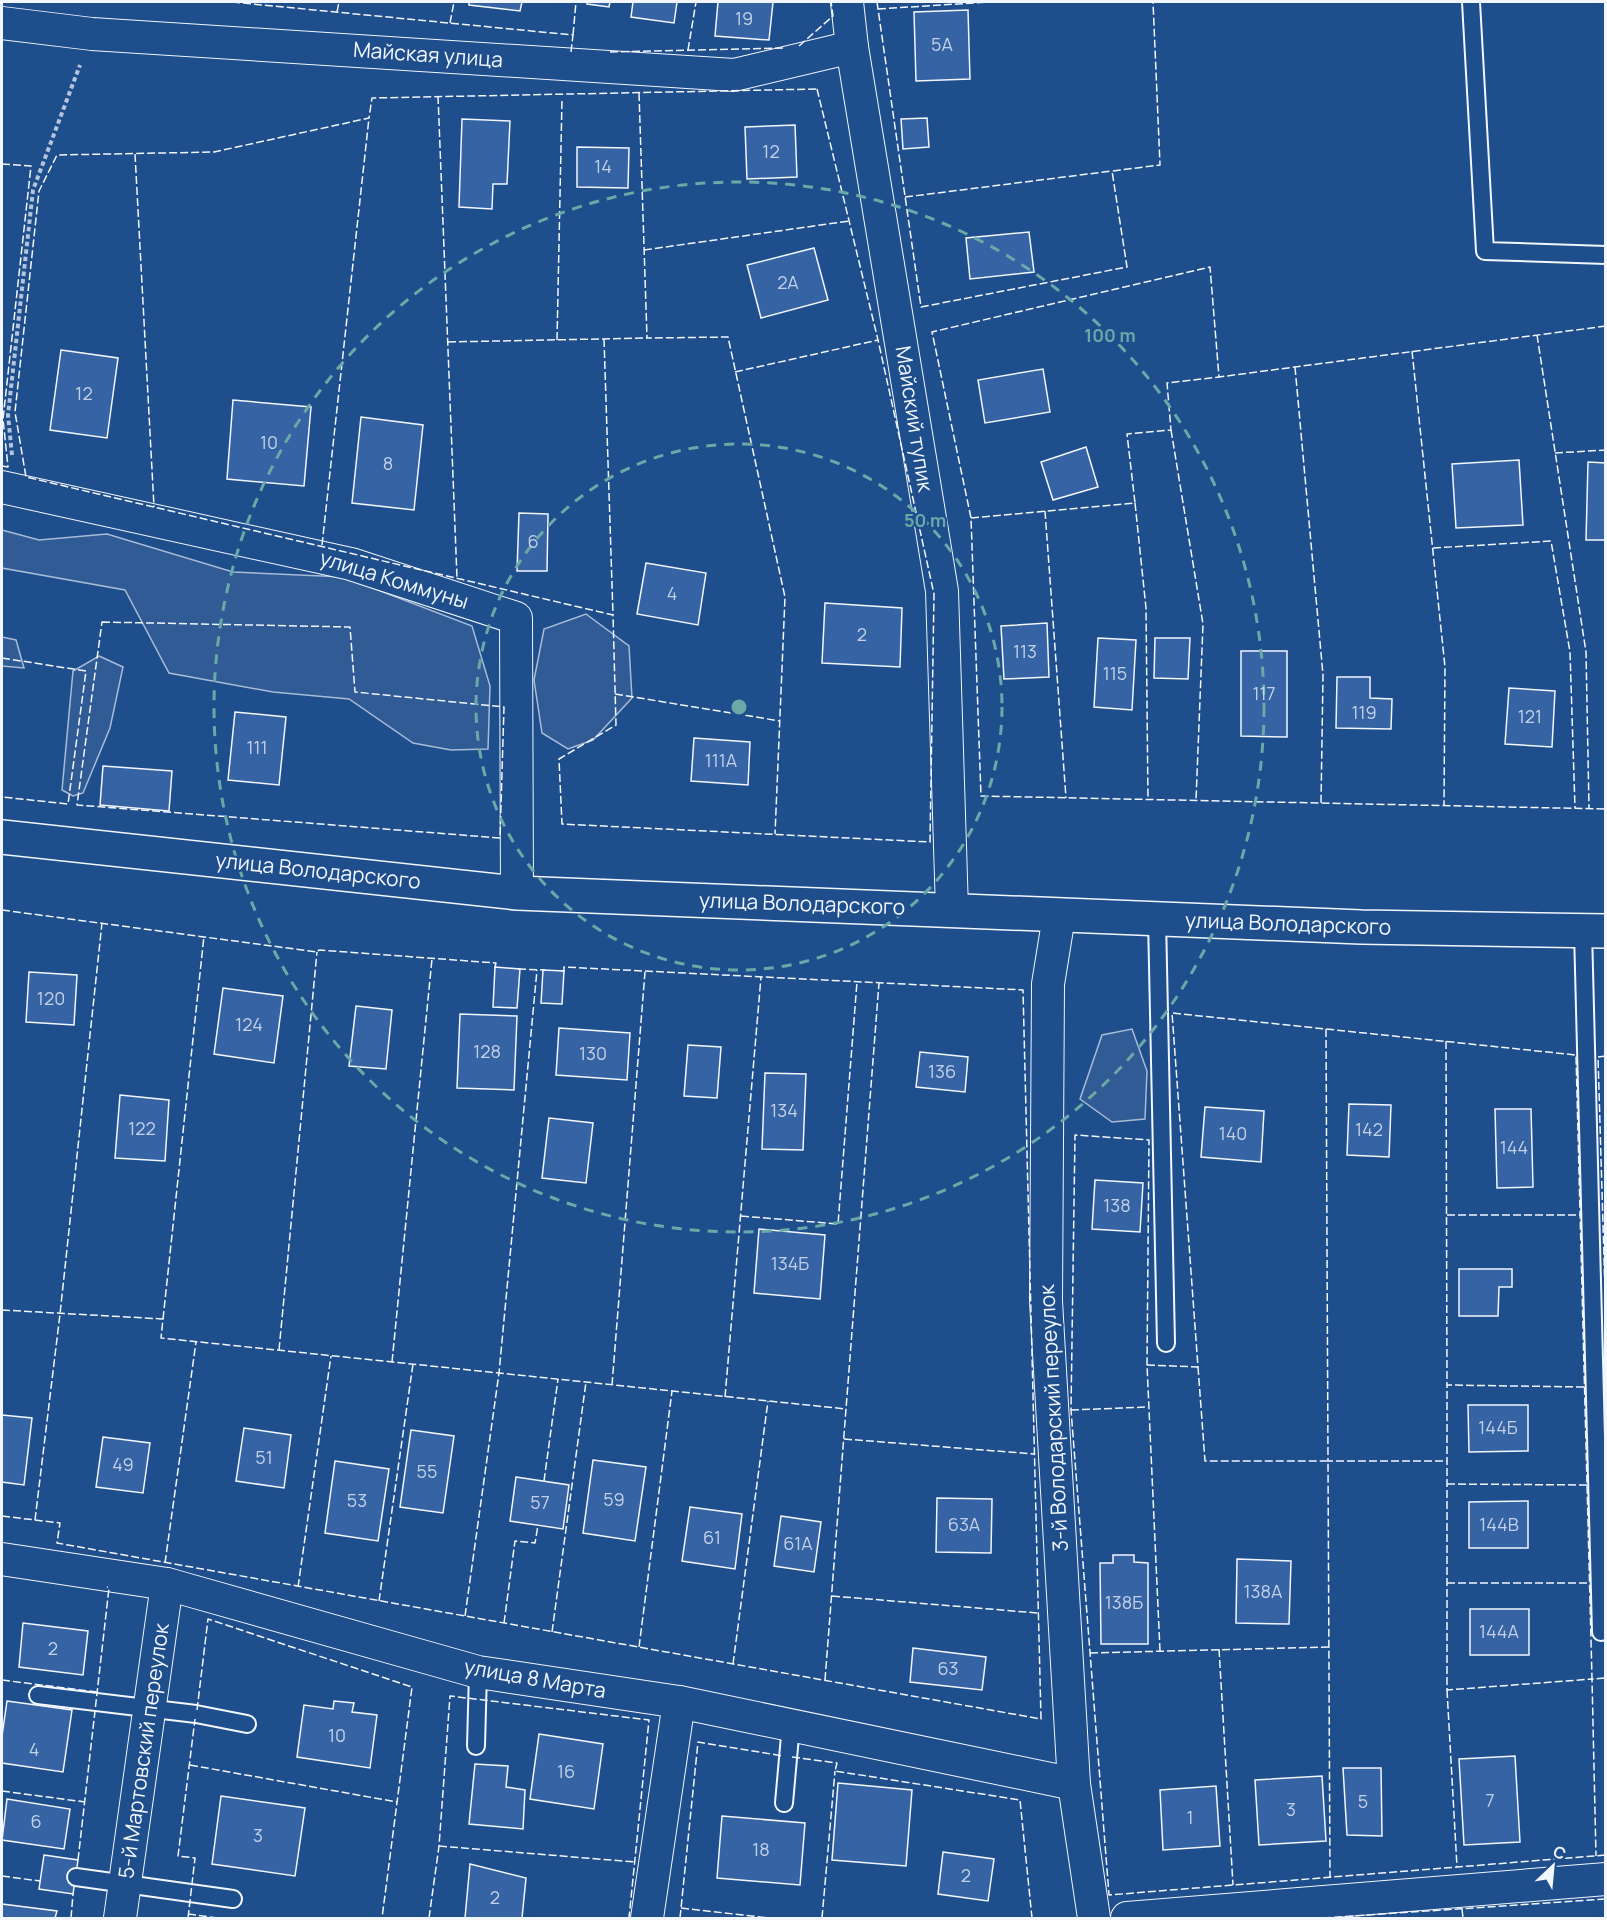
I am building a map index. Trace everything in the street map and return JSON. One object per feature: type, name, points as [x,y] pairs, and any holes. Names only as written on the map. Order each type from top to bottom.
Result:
[{"type":"main road","name":"улица Володарского","points":[[2,837],[517,893],[1361,927],[1594,931]]},
{"type":"street","name":"Майский тупик","points":[[847,2],[852,47],[942,591],[952,910]]},
{"type":"street","name":"Майская улица","points":[[2,23],[92,34],[734,75],[852,47]]},
{"type":"street","name":"улица Коммуны","points":[[9,489],[351,564],[516,618],[517,893]]},
{"type":"street","name":"3-й Володарский переулок","points":[[1059,916],[1048,984],[1046,1301],[1074,1784],[1094,1918]]},
{"type":"street","name":"улица 8 Марта","points":[[2,1559],[167,1584],[478,1672],[679,1702],[1074,1784]]},
{"type":"street","name":"5-й Мартовский переулок","points":[[120,1918],[167,1584]]},
{"type":"street","points":[[647,1918],[679,1702]]},
{"type":"street","points":[[1127,1918],[1605,1879]]},
{"type":"lane","points":[[1471,2],[1485,251],[1605,255]]},
{"type":"lane","points":[[1157,919],[1166,1342]]},
{"type":"lane","points":[[1594,931],[1601,1632]]},
{"type":"lane","points":[[476,1746],[478,1672]]},
{"type":"lane","points":[[38,1695],[196,1714],[247,1724]]},
{"type":"lane","points":[[784,1803],[790,1725]]},
{"type":"lane","points":[[76,1877],[233,1899]]},
{"type":"path","points":[[9,489],[8,415],[33,190],[92,34]]},
{"type":"shaded area","points":[[2,530],[39,540],[107,534],[233,572],[344,577],[472,626],[490,686],[488,749],[451,750],[413,743],[349,699],[273,692],[169,673],[125,590],[2,568]]},
{"type":"shaded area","points":[[586,614],[629,646],[632,698],[593,740],[568,749],[542,733],[534,680],[544,629]]},
{"type":"shaded area","points":[[2,637],[16,640],[24,668],[2,666]]},
{"type":"shaded area","points":[[99,656],[123,667],[110,728],[83,793],[73,796],[62,790],[73,671]]},
{"type":"shaded area","points":[[1132,1029],[1147,1071],[1145,1119],[1112,1122],[1080,1099],[1102,1035]]},
{"type":"building","points":[[469,2],[522,2],[520,11],[469,5]]},
{"type":"building","points":[[587,2],[610,2],[609,7],[587,4]]},
{"type":"building","points":[[633,2],[677,2],[674,23],[631,17]]},
{"type":"building","points":[[718,2],[773,2],[769,40],[715,36]]},
{"type":"building","points":[[968,10],[970,79],[916,81],[914,12]]},
{"type":"building","points":[[927,118],[929,147],[903,149],[901,119]]},
{"type":"building","points":[[462,119],[510,121],[507,184],[493,184],[492,209],[459,207]]},
{"type":"building","points":[[795,125],[797,177],[747,179],[745,127]]},
{"type":"building","points":[[577,147],[629,148],[628,188],[577,187]]},
{"type":"building","points":[[1029,232],[1034,272],[970,279],[966,238]]},
{"type":"building","points":[[814,248],[828,300],[761,318],[747,265]]},
{"type":"building","points":[[61,350],[118,358],[107,438],[50,430]]},
{"type":"building","points":[[1043,369],[1050,412],[985,423],[978,380]]},
{"type":"building","points":[[233,400],[311,407],[304,486],[227,479]]},
{"type":"building","points":[[361,417],[423,425],[414,510],[352,503]]},
{"type":"building","points":[[1086,447],[1098,487],[1053,500],[1041,462]]},
{"type":"building","points":[[1519,460],[1523,525],[1456,528],[1452,464]]},
{"type":"building","points":[[1588,462],[1606,463],[1606,540],[1586,540]]},
{"type":"building","points":[[519,513],[548,514],[547,571],[517,571]]},
{"type":"building","points":[[646,563],[706,573],[698,625],[637,614]]},
{"type":"building","points":[[825,603],[902,608],[900,667],[822,663]]},
{"type":"building","points":[[1047,623],[1049,677],[1004,679],[1001,626]]},
{"type":"building","points":[[1098,638],[1136,640],[1132,710],[1094,707]]},
{"type":"building","points":[[1155,638],[1190,638],[1188,679],[1154,678]]},
{"type":"building","points":[[1241,651],[1287,651],[1287,737],[1241,736]]},
{"type":"building","points":[[1337,677],[1370,677],[1370,698],[1392,699],[1391,729],[1336,728]]},
{"type":"building","points":[[1509,688],[1555,691],[1552,747],[1505,744]]},
{"type":"building","points":[[235,712],[286,717],[279,785],[228,780]]},
{"type":"building","points":[[694,738],[750,742],[748,785],[691,781]]},
{"type":"building","points":[[103,766],[172,771],[169,811],[100,805]]},
{"type":"building","points":[[495,967],[520,969],[517,1008],[493,1007]]},
{"type":"building","points":[[543,970],[564,971],[562,1004],[541,1003]]},
{"type":"building","points":[[29,972],[77,975],[74,1025],[26,1022]]},
{"type":"building","points":[[223,988],[283,996],[274,1063],[214,1054]]},
{"type":"building","points":[[356,1006],[392,1010],[386,1069],[349,1066]]},
{"type":"building","points":[[460,1014],[517,1016],[514,1090],[457,1088]]},
{"type":"building","points":[[559,1028],[630,1033],[627,1080],[556,1075]]},
{"type":"building","points":[[688,1045],[721,1047],[717,1098],[684,1096]]},
{"type":"building","points":[[920,1052],[968,1057],[965,1092],[916,1087]]},
{"type":"building","points":[[765,1073],[806,1074],[803,1150],[762,1149]]},
{"type":"building","points":[[120,1095],[169,1100],[165,1161],[115,1158]]},
{"type":"building","points":[[1349,1104],[1391,1105],[1389,1157],[1347,1155]]},
{"type":"building","points":[[1205,1107],[1264,1111],[1261,1162],[1201,1157]]},
{"type":"building","points":[[1495,1109],[1531,1109],[1533,1187],[1497,1188]]},
{"type":"building","points":[[549,1118],[593,1123],[586,1183],[542,1178]]},
{"type":"building","points":[[1095,1180],[1143,1183],[1140,1232],[1092,1229]]},
{"type":"building","points":[[759,1229],[825,1235],[820,1299],[754,1293]]},
{"type":"building","points":[[1459,1269],[1512,1269],[1512,1287],[1499,1287],[1498,1316],[1459,1316]]},
{"type":"building","points":[[1468,1405],[1528,1405],[1528,1451],[1469,1452]]},
{"type":"building","points":[[2,1415],[32,1418],[24,1485],[2,1482]]},
{"type":"building","points":[[244,1428],[291,1435],[284,1488],[236,1481]]},
{"type":"building","points":[[411,1430],[454,1436],[443,1513],[400,1507]]},
{"type":"building","points":[[103,1437],[150,1443],[143,1493],[96,1487]]},
{"type":"building","points":[[593,1460],[646,1467],[635,1541],[583,1533]]},
{"type":"building","points":[[335,1461],[389,1469],[378,1541],[325,1533]]},
{"type":"building","points":[[516,1477],[569,1485],[563,1529],[510,1521]]},
{"type":"building","points":[[937,1498],[992,1499],[991,1553],[936,1552]]},
{"type":"building","points":[[1528,1501],[1528,1548],[1469,1548],[1469,1502]]},
{"type":"building","points":[[690,1507],[742,1514],[735,1569],[682,1561]]},
{"type":"building","points":[[781,1516],[821,1522],[814,1572],[774,1566]]},
{"type":"building","points":[[1113,1555],[1134,1555],[1134,1562],[1148,1563],[1148,1644],[1101,1644],[1100,1563],[1113,1563]]},
{"type":"building","points":[[1237,1559],[1291,1561],[1289,1624],[1236,1623]]},
{"type":"building","points":[[1470,1609],[1529,1609],[1529,1655],[1470,1655]]},
{"type":"building","points":[[23,1623],[88,1631],[83,1675],[19,1667]]},
{"type":"building","points":[[913,1648],[986,1657],[982,1690],[910,1682]]},
{"type":"building","points":[[7,1701],[72,1710],[63,1772],[2,1763],[2,1736]]},
{"type":"building","points":[[334,1701],[354,1703],[352,1712],[377,1715],[370,1768],[297,1757],[304,1705],[333,1709]]},
{"type":"building","points":[[539,1734],[603,1744],[594,1809],[530,1799]]},
{"type":"building","points":[[1515,1756],[1520,1842],[1464,1845],[1459,1759]]},
{"type":"building","points":[[475,1764],[508,1766],[506,1787],[525,1790],[523,1829],[469,1824]]},
{"type":"building","points":[[1343,1768],[1381,1768],[1382,1836],[1347,1835]]},
{"type":"building","points":[[1322,1776],[1326,1841],[1259,1845],[1255,1780]]},
{"type":"building","points":[[838,1783],[912,1790],[906,1866],[832,1860]]},
{"type":"building","points":[[1216,1786],[1220,1846],[1163,1850],[1160,1790]]},
{"type":"building","points":[[221,1796],[305,1808],[295,1876],[212,1864]]},
{"type":"building","points":[[7,1799],[70,1809],[64,1849],[2,1840]]},
{"type":"building","points":[[722,1816],[805,1823],[800,1885],[717,1878]]},
{"type":"building","points":[[943,1852],[994,1859],[988,1901],[938,1894]]},
{"type":"building","points":[[44,1855],[78,1860],[73,1894],[39,1889]]},
{"type":"building","points":[[470,1864],[526,1878],[522,1918],[465,1918]]},
{"type":"building","points":[[2,1904],[57,1911],[55,1918],[2,1918]]},
{"type":"fence","points":[[232,2],[573,35],[571,52]]},
{"type":"fence","points":[[337,12],[339,2]]},
{"type":"fence","points":[[450,23],[454,2]]},
{"type":"fence","points":[[573,35],[576,2]]},
{"type":"fence","points":[[688,50],[696,2]]},
{"type":"fence","points":[[799,46],[833,16],[831,2]]},
{"type":"fence","points":[[877,2],[921,307],[1127,267],[1112,171],[1160,165],[1153,2]]},
{"type":"fence","points":[[878,9],[989,2]]},
{"type":"fence","points":[[610,52],[784,48]]},
{"type":"fence","points":[[817,89],[878,340],[934,594],[930,842],[562,824],[559,759],[616,725],[613,615],[26,477],[15,412],[39,191],[57,155],[214,152],[369,118],[372,98],[817,89]]},
{"type":"fence","points":[[639,93],[647,338],[728,337],[785,597],[775,834]]},
{"type":"fence","points":[[438,96],[457,578]]},
{"type":"fence","points":[[557,340],[562,99]]},
{"type":"fence","points":[[322,545],[369,118]]},
{"type":"fence","points":[[135,154],[154,507]]},
{"type":"fence","points":[[2,164],[31,166],[3,419],[8,467],[2,466]]},
{"type":"fence","points":[[905,197],[1112,171]]},
{"type":"fence","points":[[644,250],[849,221]]},
{"type":"fence","points":[[1606,326],[1219,377],[1210,267],[932,332],[971,518],[981,796],[1606,809]]},
{"type":"fence","points":[[1537,335],[1586,652],[1589,808]]},
{"type":"fence","points":[[448,342],[647,338]]},
{"type":"fence","points":[[604,339],[613,615]]},
{"type":"fence","points":[[735,372],[878,340]]},
{"type":"fence","points":[[1412,351],[1445,667],[1444,805]]},
{"type":"fence","points":[[1295,367],[1323,675],[1321,803]]},
{"type":"fence","points":[[971,518],[1135,503],[1127,434],[1171,430],[1167,383],[1219,377]]},
{"type":"fence","points":[[1171,430],[1203,624],[1196,800]]},
{"type":"fence","points":[[1555,453],[1606,450]]},
{"type":"fence","points":[[1135,503],[1146,608],[1148,800]]},
{"type":"fence","points":[[1045,511],[1066,798]]},
{"type":"fence","points":[[1433,548],[1551,541],[1570,652],[1575,808]]},
{"type":"fence","points":[[102,622],[350,627],[355,692],[504,707],[500,838],[77,805],[102,622]]},
{"type":"fence","points":[[2,658],[86,671],[68,804],[2,797]]},
{"type":"fence","points":[[615,694],[780,721]]},
{"type":"fence","points":[[2,910],[317,952],[319,950],[496,963],[495,967],[497,967]]},
{"type":"fence","points":[[35,1520],[60,1314],[102,923]]},
{"type":"fence","points":[[163,1319],[204,936]]},
{"type":"fence","points":[[279,1350],[317,952]]},
{"type":"fence","points":[[392,1362],[432,959]]},
{"type":"fence","points":[[2,1516],[60,1523],[57,1543],[1041,1719],[1023,990],[564,967],[564,971],[560,971]]},
{"type":"fence","points":[[518,969],[545,970]]},
{"type":"fence","points":[[465,1616],[499,1373],[537,970]]},
{"type":"fence","points":[[612,1385],[645,972]]},
{"type":"fence","points":[[725,1397],[761,977]]},
{"type":"fence","points":[[741,1216],[838,1224],[857,982]]},
{"type":"fence","points":[[825,1680],[879,983]]},
{"type":"fence","points":[[1147,1365],[1198,1367],[1172,1013],[1576,1055],[1592,1679],[1606,1678]]},
{"type":"fence","points":[[1326,1029],[1328,1461],[1447,1461]]},
{"type":"fence","points":[[1446,1041],[1447,1385]]},
{"type":"fence","points":[[1606,1056],[1598,1057],[1606,1325]]},
{"type":"fence","points":[[1160,1651],[1147,1365],[1149,1140],[1075,1135],[1071,1410],[1109,1895],[1606,1855]]},
{"type":"fence","points":[[1447,1215],[1580,1215]]},
{"type":"fence","points":[[2,1310],[163,1319],[161,1338],[846,1409]]},
{"type":"fence","points":[[165,1563],[196,1342]]},
{"type":"fence","points":[[298,1587],[331,1356]]},
{"type":"fence","points":[[379,1601],[413,1364]]},
{"type":"fence","points":[[1198,1367],[1205,1461],[1328,1461],[1330,1878]]},
{"type":"fence","points":[[544,1481],[558,1379]]},
{"type":"fence","points":[[552,1632],[586,1382]]},
{"type":"fence","points":[[1584,1387],[1447,1385],[1447,1690],[1592,1679],[1596,1856]]},
{"type":"fence","points":[[639,1647],[672,1391]]},
{"type":"fence","points":[[733,1664],[768,1401]]},
{"type":"fence","points":[[1071,1410],[1148,1407]]},
{"type":"fence","points":[[844,1439],[1034,1454]]},
{"type":"fence","points":[[1447,1484],[1587,1485]]},
{"type":"fence","points":[[504,1623],[515,1541],[535,1543],[538,1525]]},
{"type":"fence","points":[[1447,1583],[1589,1583]]},
{"type":"fence","points":[[78,1860],[109,1588],[107,1587]]},
{"type":"fence","points":[[832,1596],[1038,1613]]},
{"type":"fence","points":[[197,1710],[208,1619],[412,1687],[382,1918]]},
{"type":"fence","points":[[1090,1653],[1329,1647]]},
{"type":"fence","points":[[1219,1649],[1233,1885]]},
{"type":"fence","points":[[2,1680],[97,1692]]},
{"type":"fence","points":[[1447,1690],[1457,1867]]},
{"type":"fence","points":[[429,1918],[439,1846],[450,1696],[649,1720],[629,1918]]},
{"type":"fence","points":[[188,1918],[195,1858],[178,1856],[195,1719]]},
{"type":"fence","points":[[680,1918],[698,1742],[783,1756]]},
{"type":"fence","points":[[792,1757],[837,1763],[835,1771],[1020,1800],[1032,1918]]},
{"type":"fence","points":[[190,1765],[397,1802]]},
{"type":"fence","points":[[822,1918],[835,1771]]},
{"type":"fence","points":[[2,1791],[85,1802]]},
{"type":"fence","points":[[439,1846],[635,1862]]},
{"type":"fence","points":[[2,1876],[40,1881]]},
{"type":"fence","points":[[71,1918],[73,1894]]},
{"type":"fence","points":[[1323,1918],[1606,1899]]},
{"type":"fence","points":[[681,1908],[769,1918]]},
{"type":"fence","points":[[1462,1909],[1463,1918]]},
{"type":"fence","points":[[188,1914],[217,1918]]}]
